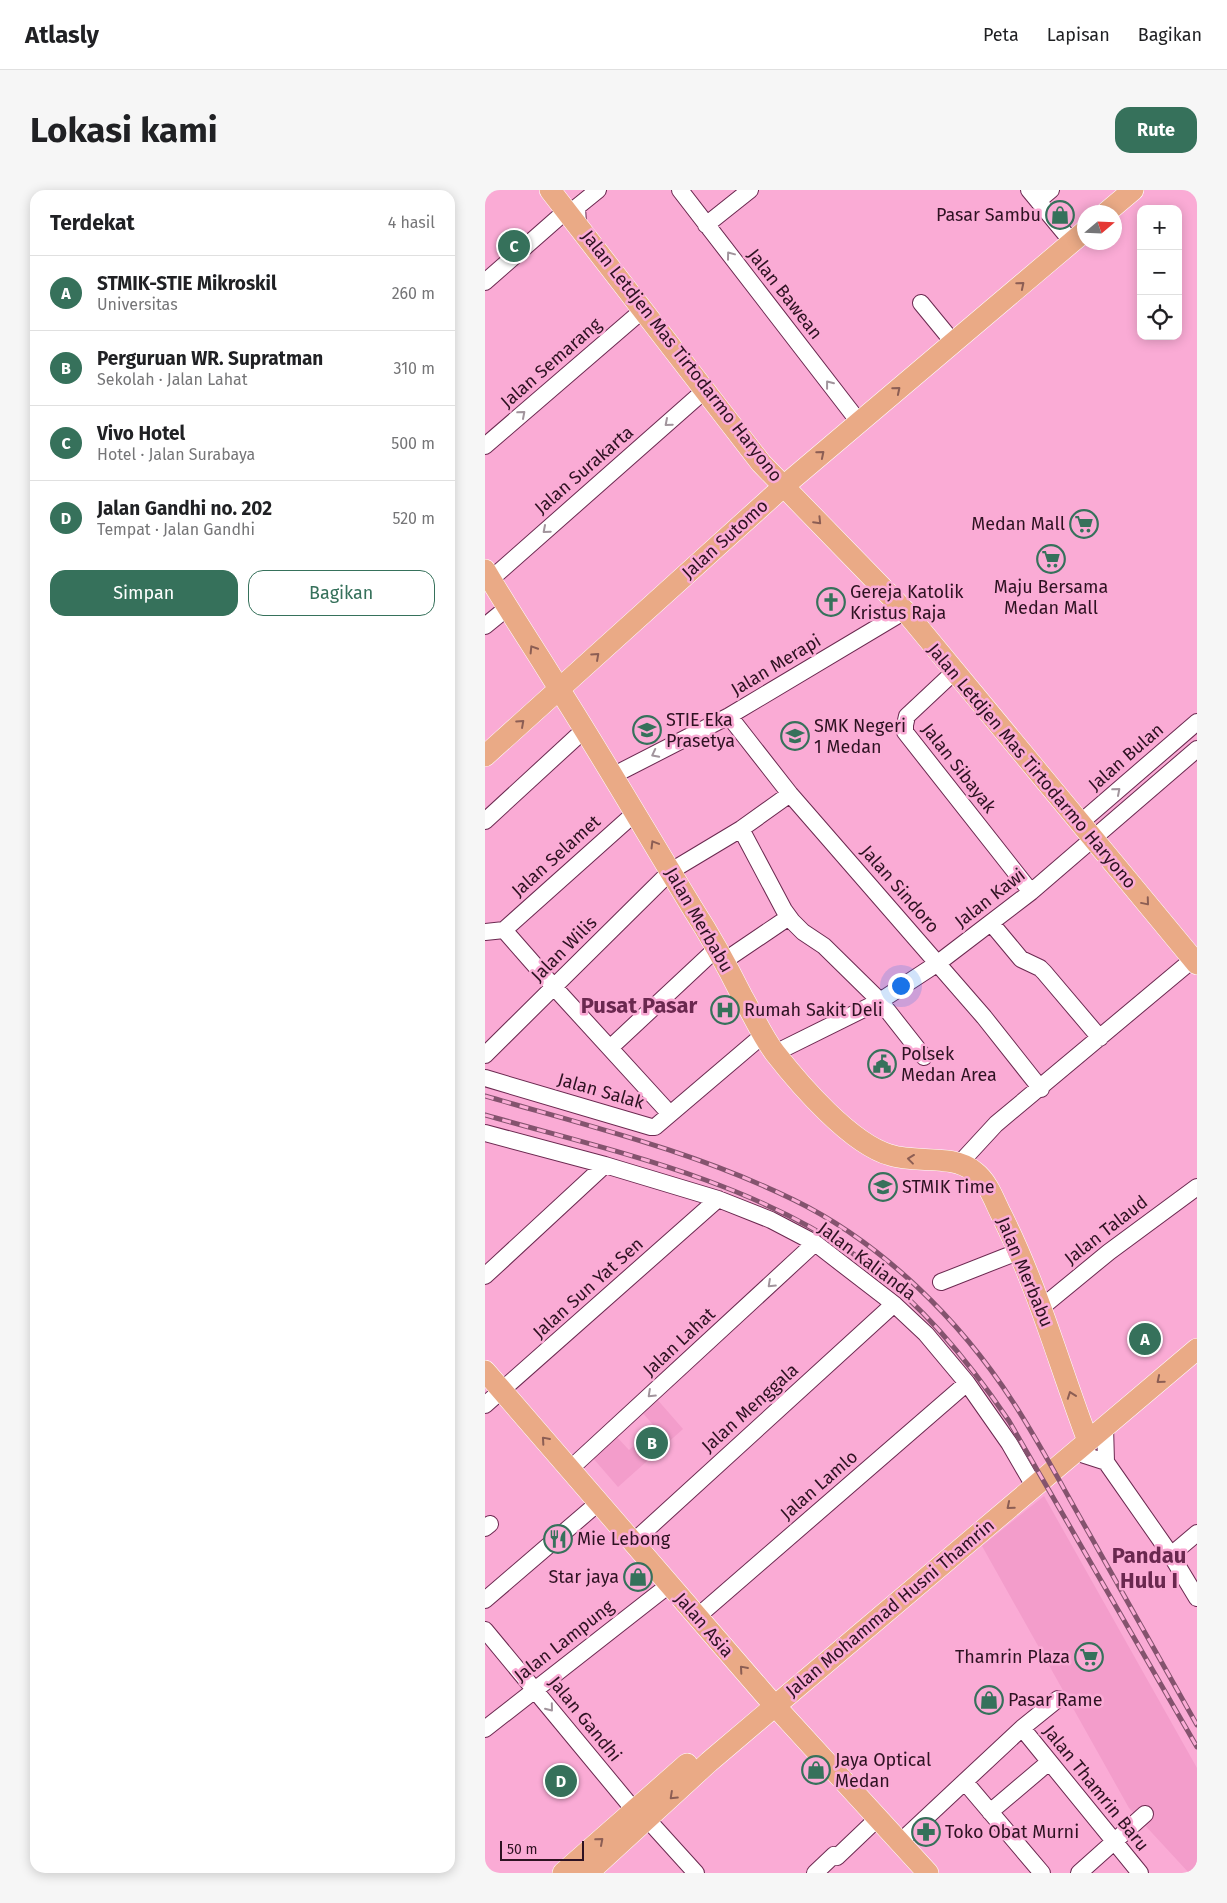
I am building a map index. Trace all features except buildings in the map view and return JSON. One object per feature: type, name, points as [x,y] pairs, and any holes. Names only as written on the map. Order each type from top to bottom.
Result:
[{"type":"main road","name":"Jalan Letdjen Mas Tirtodarmo Haryono","points":[[551,190],[761,463],[905,611],[1196,960]]},
{"type":"main road","points":[[1115,205],[1133,190]]},
{"type":"main road","name":"Jalan Sutomo","points":[[485,756],[784,486],[1077,238]]},
{"type":"main road","name":"Jalan Merbabu","points":[[488,574],[507,608],[585,730],[721,954],[763,1035],[775,1053],[817,1102],[853,1134],[870,1146],[897,1157],[960,1163],[973,1170],[987,1186],[1020,1251],[1042,1307],[1064,1378],[1081,1446]]},
{"type":"main road","points":[[539,707],[545,669]]},
{"type":"main road","name":"Jalan Mohammad Husni Thamrin","points":[[563,1873],[641,1815],[771,1701],[808,1677],[1197,1349]]},
{"type":"main road","name":"Jalan Asia","points":[[485,1371],[632,1543],[771,1701],[928,1873]]},
{"type":"main road","points":[[804,1738],[799,1704],[808,1677]]},
{"type":"main road","name":"Jalan Mohammad Husni Thamrin","points":[[589,1873],[641,1815]]},
{"type":"street","points":[[485,282],[572,217],[577,207],[598,190]]},
{"type":"street","name":"Jalan Bawean","points":[[680,190],[859,422]]},
{"type":"street","points":[[706,224],[750,190]]},
{"type":"street","points":[[1051,190],[1034,196],[1077,236]]},
{"type":"street","points":[[921,303],[953,342]]},
{"type":"street","name":"Jalan Semarang","points":[[485,446],[644,309]]},
{"type":"street","name":"Jalan Surakarta","points":[[488,574],[704,391]]},
{"type":"street","points":[[485,626],[507,608]]},
{"type":"street","name":"Jalan Merapi","points":[[612,776],[729,716],[905,611]]},
{"type":"street","name":"Jalan Sibayak","points":[[954,672],[907,716],[905,732],[1031,892]]},
{"type":"street","name":"Jalan Sindoro","points":[[729,716],[790,794],[985,1017],[1041,1089]]},
{"type":"street","name":"Jalan Bulan","points":[[1086,830],[1197,722]]},
{"type":"street","points":[[485,821],[585,730]]},
{"type":"street","points":[[1086,830],[1197,749]]},
{"type":"street","name":"Jalan Wilis","points":[[485,1055],[671,871],[741,829],[790,794]]},
{"type":"street","name":"Jalan Selamet","points":[[504,930],[635,813]]},
{"type":"street","points":[[741,829],[789,917],[803,932],[824,946],[880,1002],[924,1057]]},
{"type":"street","name":"Jalan Kawi","points":[[775,1053],[880,1002],[938,963],[1031,892],[1086,830]]},
{"type":"street","points":[[610,1048],[721,954],[789,917]]},
{"type":"street","points":[[991,923],[1021,959],[1040,968],[1100,1038]]},
{"type":"street","points":[[485,932],[504,930],[670,1114]]},
{"type":"street","points":[[960,1163],[997,1124],[1196,960]]},
{"type":"street","name":"Jalan Salak","points":[[485,1078],[655,1127],[763,1035]]},
{"type":"street","name":"Jalan Kalianda","points":[[487,1133],[605,1165],[717,1199],[771,1220],[815,1243],[894,1304],[926,1334],[967,1383],[1009,1442],[1034,1486]]},
{"type":"street","points":[[485,1276],[605,1165]]},
{"type":"street","name":"Jalan Talaud","points":[[1042,1307],[1123,1241],[1197,1186]]},
{"type":"street","name":"Jalan Sun Yat Sen","points":[[485,1406],[503,1392],[717,1199]]},
{"type":"street","name":"Jalan Lahat","points":[[570,1469],[815,1243]]},
{"type":"street","points":[[941,1282],[1020,1251]]},
{"type":"street","name":"Jalan Menggala","points":[[632,1543],[894,1304]]},
{"type":"street","name":"Jalan Lamlo","points":[[697,1617],[967,1383]]},
{"type":"street","points":[[1105,1426],[1106,1462]]},
{"type":"street","points":[[1081,1446],[1106,1462],[1171,1555],[1197,1598]]},
{"type":"street","points":[[485,1600],[598,1503]]},
{"type":"street","points":[[1171,1555],[1197,1533]]},
{"type":"street","name":"Jalan Lampung","points":[[485,1729],[669,1585]]},
{"type":"street","name":"Jalan Gandhi","points":[[485,1630],[641,1815],[696,1873]]},
{"type":"street","points":[[900,1842],[1022,1728],[1058,1699]]},
{"type":"street","name":"Jalan Thamrin Baru","points":[[1022,1728],[1140,1873]]},
{"type":"street","points":[[990,1812],[1049,1762]]},
{"type":"street","points":[[965,1782],[1042,1873]]},
{"type":"street","points":[[1079,1873],[1145,1814]]},
{"type":"street","points":[[815,1873],[834,1855],[837,1857],[878,1818]]},
{"type":"shaded area","points":[[656,1398],[683,1429],[618,1487],[592,1457],[616,1436],[629,1450],[655,1427],[641,1411]]},
{"type":"shaded area","name":"Thamrin Plaza","points":[[1044,1496],[1197,1768],[1197,1873],[1189,1873],[1129,1808],[982,1546]]},
{"type":"railway","points":[[485,1096],[642,1141],[757,1183],[827,1218],[858,1238],[917,1286],[969,1342],[1013,1402],[1197,1725]]},
{"type":"railway","points":[[485,1115],[677,1170],[769,1206],[813,1229],[855,1255],[900,1291],[940,1331],[976,1375],[1009,1421],[1197,1747]]},
{"type":"place","name":"Pasar Sambu","points":[[1060,215]]},
{"type":"place","name":"Vivo Hotel","points":[[514,246]]},
{"type":"place","name":"Medan Mall","points":[[1084,524]]},
{"type":"place","name":"Maju Bersama Medan Mall","points":[[1051,559]]},
{"type":"place","name":"Gereja Katolik Kristus Raja","points":[[831,602]]},
{"type":"place","name":"STIE Eka Prasetya","points":[[647,730]]},
{"type":"place","name":"SMK Negeri 1 Medan","points":[[795,736]]},
{"type":"place","name":"Rumah Sakit Deli","points":[[725,1010]]},
{"type":"place","name":"Polsek Medan Area","points":[[882,1064]]},
{"type":"place","name":"STMIK Time","points":[[883,1187]]},
{"type":"place","name":"STMIK-STIE Mikroskil","points":[[1145,1339]]},
{"type":"place","name":"Perguruan WR. Supratman","points":[[652,1443]]},
{"type":"place","name":"Mie Lebong","points":[[558,1539]]},
{"type":"place","name":"Star jaya","points":[[638,1577]]},
{"type":"place","name":"Thamrin Plaza","points":[[1089,1657]]},
{"type":"place","name":"Pasar Rame","points":[[989,1700]]},
{"type":"place","name":"Jaya Optical Medan","points":[[816,1770]]},
{"type":"place","name":"Jalan Gandhi no. 202","points":[[561,1781]]},
{"type":"place","name":"Toko Obat Murni","points":[[926,1832]]},
{"type":"district","name":"Pusat Pasar","points":[[639,1005]]},
{"type":"district","name":"Pandau Hulu I","points":[[1149,1568]]}]
